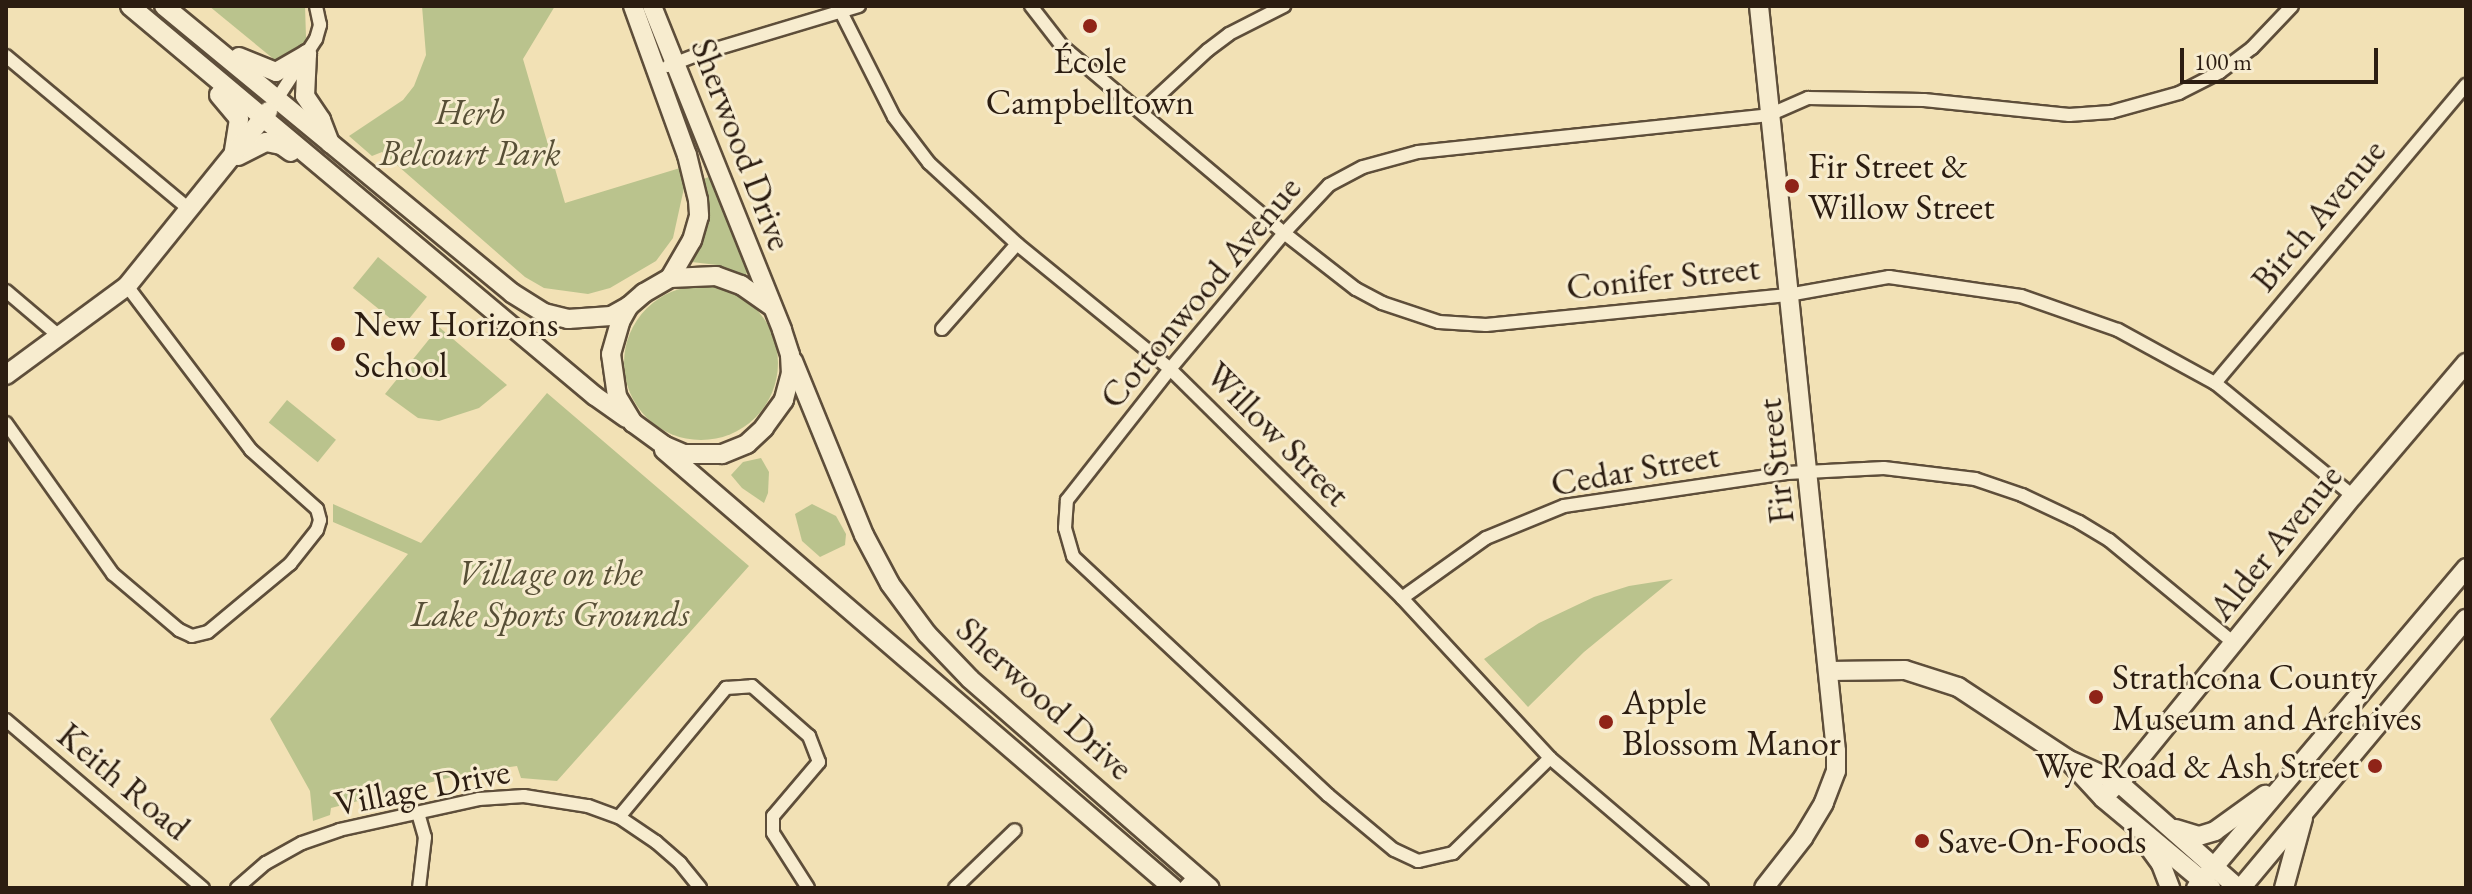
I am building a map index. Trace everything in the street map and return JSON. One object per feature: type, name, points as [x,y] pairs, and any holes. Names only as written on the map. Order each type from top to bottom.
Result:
[{"type":"main road","points":[[130,6],[595,396],[654,439],[684,454],[722,454],[747,444],[772,420],[790,382],[790,355],[771,306],[741,285],[716,276],[670,278],[657,283],[629,306],[598,319],[568,319],[544,313],[512,293],[164,6]]},
{"type":"main road","name":"Sherwood Drive","points":[[633,6],[694,178],[699,216],[692,240],[670,278]]},
{"type":"main road","name":"Sherwood Drive","points":[[652,6],[771,306]]},
{"type":"main road","name":"Fir Street","points":[[1759,6],[1809,470],[1836,771],[1816,818],[1764,888]]},
{"type":"main road","points":[[151,24],[176,57],[233,108],[239,123],[233,159]]},
{"type":"main road","points":[[203,38],[259,67],[276,72],[307,54]]},
{"type":"main road","points":[[307,54],[305,96],[321,120],[331,145]]},
{"type":"main road","points":[[6,375],[127,286],[233,159],[277,99]]},
{"type":"main road","points":[[233,159],[258,146],[275,143],[309,168],[332,176]]},
{"type":"main road","points":[[629,306],[613,344],[611,364],[617,396],[633,423]]},
{"type":"main road","name":"Sherwood Drive","points":[[790,355],[864,535],[890,584],[927,634],[970,679],[1201,885]]},
{"type":"main road","name":"Alder Avenue","points":[[2103,798],[2466,363]]},
{"type":"main road","name":"Sherwood Drive","points":[[654,439],[688,473],[1173,888]]},
{"type":"main road","points":[[2207,882],[2295,771],[2466,568]]},
{"type":"main road","points":[[2067,759],[2129,822],[2207,882],[2239,888],[2466,619]]},
{"type":"main road","points":[[1829,671],[1905,670],[1931,676],[1984,703],[2067,759],[2118,782],[2169,827],[2207,882]]},
{"type":"main road","points":[[2169,827],[2199,836],[2215,831],[2295,771]]},
{"type":"main road","points":[[2284,888],[2306,807]]},
{"type":"main road","points":[[2129,822],[2161,864],[2170,888]]},
{"type":"main road","points":[[1147,866],[1159,888]]},
{"type":"street","points":[[277,99],[307,54],[320,25],[316,6]]},
{"type":"street","points":[[658,70],[839,9],[859,6]]},
{"type":"street","name":"Conifer Street","points":[[1031,6],[1062,46],[1284,233],[1356,289],[1413,315],[1451,323],[1512,323],[1788,295],[1889,277],[2021,296],[2118,330],[2215,383],[2353,496]]},
{"type":"street","points":[[1141,112],[1181,72],[1229,34],[1284,6]]},
{"type":"street","name":"Cottonwood Avenue","points":[[1550,758],[1453,853],[1418,861],[1394,850],[1328,795],[1095,580],[1073,556],[1065,528],[1067,500],[1170,369],[1284,233],[1329,185],[1363,167],[1390,158],[1769,115],[1808,98],[1924,100],[2069,115],[2111,112],[2179,93],[2220,72],[2252,48],[2292,6]]},
{"type":"street","name":"Willow Street","points":[[839,9],[894,117],[929,163],[1017,244],[1170,369],[1402,598],[1550,758],[1702,888]]},
{"type":"street","points":[[6,56],[190,210]]},
{"type":"street","name":"Birch Avenue","points":[[2215,383],[2466,85]]},
{"type":"street","points":[[942,329],[1017,244]]},
{"type":"street","points":[[6,423],[113,574],[179,630],[192,636],[208,632],[290,564],[317,530],[320,520],[317,509],[251,450],[127,286]]},
{"type":"street","points":[[6,291],[59,336]]},
{"type":"street","name":"Cedar Street","points":[[1402,598],[1486,538],[1564,506],[1809,470],[1884,468],[1975,479],[2022,495],[2109,540],[2234,643]]},
{"type":"street","points":[[619,817],[726,688],[752,686],[809,736],[819,762],[773,816],[773,833],[808,888]]},
{"type":"street","name":"Keith Road","points":[[6,720],[203,888]]},
{"type":"street","name":"Village Drive","points":[[237,888],[266,863],[302,843],[360,824],[479,799],[524,796],[588,806],[619,817],[680,863],[700,888]]},
{"type":"street","points":[[418,813],[425,837],[419,888]]},
{"type":"street","points":[[955,888],[1015,830]]},
{"type":"green space","points":[[209,6],[305,6],[306,38],[300,50],[281,65]]},
{"type":"green space","name":"Herb Belcourt Park","points":[[422,6],[555,6],[523,59],[565,203],[680,168],[684,188],[673,238],[656,261],[610,288],[588,294],[544,288],[525,277],[382,152],[372,156],[349,136],[403,100],[414,86],[426,55]]},
{"type":"green space","points":[[712,176],[748,272],[745,275],[717,265],[692,262],[707,222],[703,179]]},
{"type":"green space","points":[[378,257],[427,297],[402,328],[353,288]]},
{"type":"green space","points":[[701,286],[730,292],[755,309],[772,334],[778,363],[772,392],[755,417],[730,434],[701,440],[672,434],[647,417],[630,392],[624,363],[630,334],[647,309],[672,292]]},
{"type":"green space","points":[[439,327],[507,385],[479,408],[439,421],[418,418],[385,394]]},
{"type":"green space","name":"Village on the Lake Sports Grounds","points":[[547,393],[749,566],[557,781],[521,778],[517,766],[467,773],[331,808],[330,815],[313,821],[310,791],[270,719],[408,554],[333,522],[333,504],[421,543]]},
{"type":"green space","points":[[287,400],[336,440],[318,462],[269,423]]},
{"type":"green space","points":[[761,458],[769,472],[764,503],[742,488],[731,475],[743,462]]},
{"type":"green space","points":[[812,504],[836,516],[846,534],[845,545],[820,557],[802,541],[795,514]]},
{"type":"green space","points":[[1673,579],[1584,652],[1528,707],[1484,659],[1539,623],[1594,597],[1629,586]]},
{"type":"place","name":"École Campbelltown","points":[[1090,26]]},
{"type":"place","name":"Fir Street & Willow Street","points":[[1792,186]]},
{"type":"place","name":"New Horizons School","points":[[338,344]]},
{"type":"place","name":"Strathcona County Museum and Archives","points":[[2096,697]]},
{"type":"place","name":"Apple Blossom Manor","points":[[1606,722]]},
{"type":"place","name":"Wye Road & Ash Street","points":[[2375,766]]},
{"type":"place","name":"Save-On-Foods","points":[[1922,841]]}]
